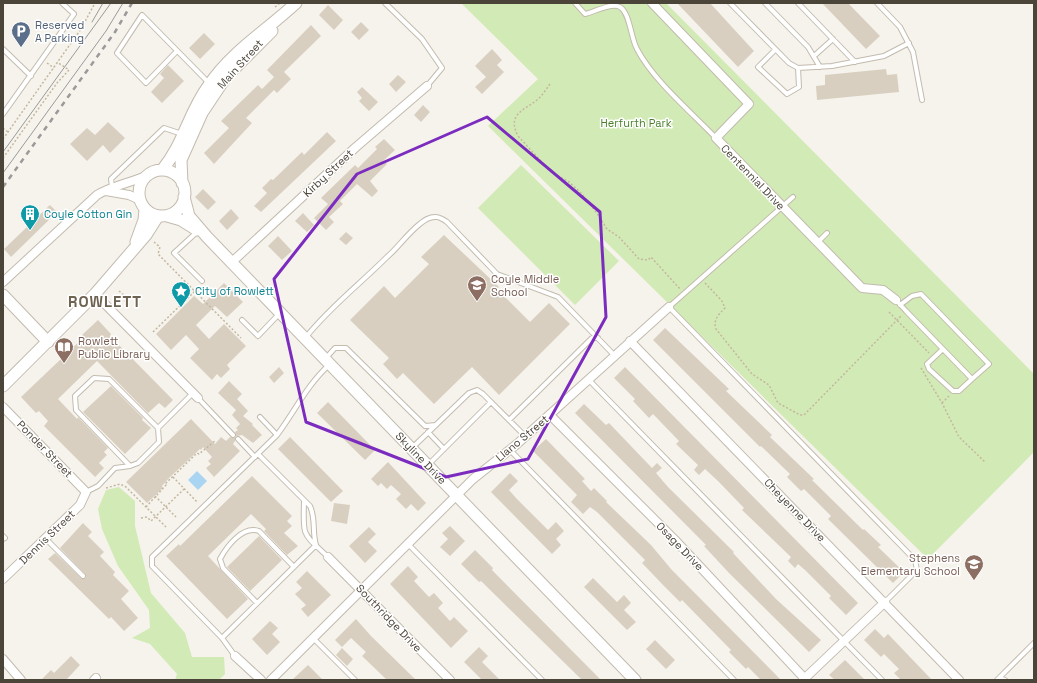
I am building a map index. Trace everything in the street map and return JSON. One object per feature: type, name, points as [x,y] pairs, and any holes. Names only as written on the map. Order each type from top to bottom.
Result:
[{"type":"street","name":"Main Street","points":[[162,170],[174,156],[198,101],[209,84],[247,43],[296,3]]},
{"type":"street","name":"Centennial Drive","points":[[652,3],[749,104],[716,138],[782,208],[862,288],[883,290],[898,302]]},
{"type":"street","name":"Main Street","points":[[184,197],[181,160],[202,113],[226,77],[274,28],[282,15]]},
{"type":"street","name":"Kirby Street","points":[[232,262],[356,147],[427,86]]},
{"type":"street","points":[[3,282],[51,239],[86,204],[109,189],[133,182],[162,170],[178,176],[182,183]]},
{"type":"street","points":[[132,252],[140,234],[142,205],[140,186],[148,175]]},
{"type":"street","points":[[109,189],[129,195],[142,205],[162,216]]},
{"type":"street","points":[[5,381],[48,342],[95,294],[162,216],[179,209],[184,197]]},
{"type":"street","name":"Skyline Drive","points":[[184,197],[189,216],[202,234]]},
{"type":"street","name":"Skyline Drive","points":[[162,216],[181,220],[202,234],[232,262],[635,680]]},
{"type":"street","points":[[95,294],[195,396]]},
{"type":"street","points":[[3,295],[48,342]]},
{"type":"street","name":"Llano Street","points":[[271,680],[473,479],[510,450],[550,415],[614,355],[669,307]]},
{"type":"street","name":"Cheyenne Drive","points":[[630,341],[885,602],[959,680]]},
{"type":"street","name":"Ponder Street","points":[[3,407],[86,492]]},
{"type":"street","name":"Osage Drive","points":[[550,415],[675,540],[804,679]]},
{"type":"street","name":"Dennis Street","points":[[3,580],[80,505],[86,492]]},
{"type":"street","name":"Southridge Drive","points":[[328,557],[450,680]]},
{"type":"street","points":[[804,679],[885,602]]},
{"type":"street","points":[[235,656],[261,680]]},
{"type":"street","points":[[3,659],[20,680]]},
{"type":"lane","points":[[3,114],[74,14],[62,3]]},
{"type":"lane","points":[[385,3],[422,39],[442,68],[427,86]]},
{"type":"lane","points":[[575,3],[585,14],[614,5],[620,7],[625,12],[636,48],[652,71],[716,138]]},
{"type":"lane","points":[[730,3],[775,50],[789,63],[798,68],[820,67],[884,56],[908,43]]},
{"type":"lane","points":[[765,3],[814,56],[820,67]]},
{"type":"lane","points":[[798,3],[854,62]]},
{"type":"lane","points":[[877,3],[900,27],[913,52],[922,100]]},
{"type":"lane","points":[[177,51],[146,83],[117,54],[142,16],[177,51],[209,84]]},
{"type":"lane","points":[[814,56],[833,39]]},
{"type":"lane","points":[[3,49],[31,76]]},
{"type":"lane","points":[[775,50],[758,68],[787,94],[799,87],[798,68]]},
{"type":"lane","points":[[109,189],[111,179],[164,128],[183,134]]},
{"type":"lane","name":"Llano Street","points":[[669,307],[793,197]]},
{"type":"lane","points":[[305,338],[324,315],[386,259],[422,222],[434,216],[440,217],[447,222],[497,274],[558,297],[614,355]]},
{"type":"lane","points":[[817,243],[827,233]]},
{"type":"lane","points":[[202,234],[174,253],[202,281]]},
{"type":"lane","points":[[943,349],[926,364],[929,369],[953,391],[960,391],[989,364],[921,294],[898,302],[972,379]]},
{"type":"lane","points":[[669,307],[916,560],[918,566],[917,570],[885,602]]},
{"type":"lane","points":[[242,320],[258,336],[281,313]]},
{"type":"lane","points":[[509,420],[592,338],[598,338]]},
{"type":"lane","points":[[235,656],[222,638],[152,566],[152,557],[277,435],[291,416],[308,386],[328,361],[335,348],[346,348],[425,426],[436,425]]},
{"type":"lane","points":[[86,492],[98,486],[115,468],[130,466],[138,463],[159,442],[158,428],[109,379],[94,378],[75,396],[76,410],[130,466]]},
{"type":"lane","points":[[588,379],[882,680]]},
{"type":"lane","points":[[411,448],[469,393],[477,390],[525,436]]},
{"type":"lane","points":[[158,428],[195,396],[233,435]]},
{"type":"lane","points":[[428,465],[491,402]]},
{"type":"lane","points":[[260,417],[277,435]]},
{"type":"lane","points":[[428,432],[444,449]]},
{"type":"lane","points":[[238,439],[310,506],[314,514],[313,536],[316,545]]},
{"type":"lane","points":[[510,450],[734,680]]},
{"type":"lane","points":[[304,501],[303,529],[306,538],[316,545],[328,557]]},
{"type":"lane","points":[[257,603],[223,568],[220,559],[224,551],[244,531],[252,529],[259,531],[294,567]]},
{"type":"lane","points":[[3,536],[5,538],[3,539]]},
{"type":"lane","points":[[46,539],[83,576]]},
{"type":"lane","points":[[408,544],[542,680]]},
{"type":"lane","points":[[222,638],[316,545]]},
{"type":"lane","points":[[313,638],[355,680]]},
{"type":"lane","points":[[998,679],[1034,643]]},
{"type":"lane","points":[[998,679],[1005,680]]},
{"type":"path","points":[[3,139],[81,29],[95,3]]},
{"type":"path","points":[[42,60],[54,68]]},
{"type":"path","points":[[3,158],[57,83],[69,70],[58,62]]},
{"type":"path","points":[[550,84],[542,96],[522,109],[517,116],[514,129],[518,136],[551,172],[569,182],[581,193],[597,213],[607,229],[619,238],[639,259],[648,260],[651,257],[684,293]]},
{"type":"path","points":[[3,128],[8,132]]},
{"type":"path","points":[[154,242],[160,247],[158,254],[241,338]]},
{"type":"path","points":[[700,279],[722,301],[725,308],[718,315],[714,323],[716,330],[752,374],[769,385],[778,403],[804,416],[906,310]]},
{"type":"path","points":[[119,291],[126,297],[124,303]]},
{"type":"path","points":[[153,332],[195,291]]},
{"type":"path","points":[[889,312],[929,353],[925,358]]},
{"type":"path","points":[[921,362],[921,370],[942,404],[959,437],[985,462]]},
{"type":"path","points":[[942,404],[953,391]]},
{"type":"path","points":[[146,507],[172,477],[197,453],[199,454],[216,440]]},
{"type":"path","points":[[172,477],[199,505]]},
{"type":"path","points":[[105,488],[120,484],[126,487],[166,527]]},
{"type":"path","points":[[141,518],[147,517],[151,521],[184,489]]},
{"type":"path","points":[[155,496],[176,517]]},
{"type":"highlighted area","points":[[487,117],[600,212],[606,317],[528,459],[446,477],[306,422],[274,279],[357,174]]},
{"type":"green space","name":"Herfurth Park","points":[[461,3],[666,3],[1034,374],[1034,452],[928,559],[488,126],[538,79]]},
{"type":"green space","points":[[521,165],[619,261],[575,305],[478,208]]},
{"type":"green space","points":[[119,487],[135,501],[135,526],[151,593],[185,633],[192,657],[224,657],[225,674],[219,680],[175,680],[177,674],[150,644],[132,638],[150,628],[149,610],[118,566],[102,529],[98,509],[106,490]]},
{"type":"water","points":[[197,471],[207,481],[198,490],[188,480]]},
{"type":"building","points":[[677,3],[710,3],[754,51],[738,67]]},
{"type":"building","points":[[822,3],[848,3],[880,36],[866,49]]},
{"type":"building","points":[[328,5],[343,20],[334,30],[319,15]]},
{"type":"building","points":[[361,22],[369,30],[359,40],[351,32]]},
{"type":"building","points":[[311,25],[321,36],[284,72],[291,79],[277,93],[274,90],[246,118],[252,123],[214,164],[204,153],[229,128],[221,121],[258,85],[262,89],[274,77],[267,70]]},
{"type":"building","points":[[204,33],[215,44],[200,59],[189,48]]},
{"type":"building","points":[[492,49],[502,60],[497,65],[504,72],[482,94],[475,87],[486,77],[475,66]]},
{"type":"building","points":[[168,65],[184,81],[162,103],[151,92],[164,78],[160,74]]},
{"type":"building","points":[[886,69],[887,75],[897,74],[899,92],[817,100],[816,86],[825,85],[825,75]]},
{"type":"building","points":[[398,75],[406,82],[396,92],[389,84]]},
{"type":"building","points":[[362,87],[378,102],[369,111],[359,101],[362,98],[357,92]]},
{"type":"building","points":[[423,105],[430,112],[421,122],[414,115]]},
{"type":"building","points":[[108,122],[125,138],[110,153],[103,145],[87,161],[70,144],[87,128],[95,135]]},
{"type":"building","points":[[327,132],[336,141],[261,212],[254,206],[267,193],[262,188],[271,179],[273,180],[302,152],[304,155]]},
{"type":"building","points":[[384,139],[395,150],[383,161],[387,164],[370,181],[378,191],[372,197],[357,184],[340,201],[343,204],[329,217],[334,222],[326,230],[314,218],[328,204],[321,198],[355,165],[358,168],[377,149],[375,147]]},
{"type":"building","points":[[203,189],[216,202],[208,210],[195,197]]},
{"type":"building","name":"Coyle Cotton Gin","points":[[50,205],[57,212],[11,257],[4,249]]},
{"type":"building","points":[[231,209],[239,218],[227,230],[219,221]]},
{"type":"building","points":[[303,213],[314,225],[307,232],[295,221]]},
{"type":"building","points":[[346,232],[353,238],[346,245],[339,239]]},
{"type":"building","name":"Coyle Middle School","points":[[444,235],[499,287],[497,289],[530,322],[549,303],[570,324],[499,395],[472,367],[434,404],[403,373],[397,379],[383,364],[389,358],[350,320],[384,286],[395,298],[429,264],[421,257]]},
{"type":"building","points":[[278,236],[292,251],[282,260],[268,246]]},
{"type":"building","points":[[224,283],[243,302],[227,317],[215,306],[196,325],[209,339],[224,324],[246,346],[227,365],[230,369],[221,378],[217,374],[212,380],[190,358],[199,349],[186,335],[171,350],[156,334],[194,296],[203,304]]},
{"type":"building","points":[[98,320],[111,334],[110,336],[173,400],[165,408],[159,403],[148,413],[97,361],[58,399],[108,448],[104,452],[107,455],[99,463],[104,468],[95,477],[44,426],[48,421],[39,411],[36,413],[21,397],[84,337],[82,335]]},
{"type":"building","points":[[665,328],[729,389],[726,391],[772,435],[770,437],[814,479],[812,480],[863,530],[864,529],[881,545],[878,547],[904,572],[893,583],[828,519],[831,516],[804,489],[801,491],[787,477],[790,474],[761,446],[760,447],[653,340]]},
{"type":"building","points":[[279,367],[284,373],[274,383],[269,377]]},
{"type":"building","points":[[625,367],[858,603],[846,615],[829,598],[831,596],[805,570],[798,564],[795,568],[788,561],[791,557],[742,510],[744,508],[718,481],[705,469],[699,475],[694,470],[698,465],[676,444],[679,441],[653,414],[649,418],[633,401],[635,399],[614,378]]},
{"type":"building","points":[[229,381],[242,394],[237,399],[248,411],[243,416],[253,424],[252,425],[262,435],[253,443],[242,435],[236,436],[235,432],[238,430],[236,428],[240,424],[232,415],[236,410],[218,393]]},
{"type":"building","points":[[111,386],[151,428],[125,454],[83,412]]},
{"type":"building","points":[[328,402],[375,450],[365,460],[317,413]]},
{"type":"building","points":[[584,404],[606,425],[609,423],[652,468],[657,463],[662,468],[656,473],[668,487],[734,552],[733,553],[776,599],[821,640],[809,652],[729,573],[704,546],[706,545],[575,413]]},
{"type":"building","points":[[191,419],[215,444],[221,437],[226,441],[230,437],[235,438],[233,444],[240,451],[214,477],[206,468],[211,464],[208,461],[212,457],[203,447],[170,477],[162,486],[163,488],[147,503],[126,482]]},
{"type":"building","points":[[290,437],[343,491],[331,502],[278,449]]},
{"type":"building","points":[[546,439],[585,479],[582,481],[591,491],[594,488],[607,501],[606,502],[651,545],[671,569],[781,680],[761,680],[748,667],[746,669],[729,652],[731,650],[682,600],[680,602],[642,563],[645,560],[597,512],[590,507],[583,514],[571,502],[577,495],[533,451]]},
{"type":"building","points":[[388,462],[426,503],[418,511],[411,504],[406,509],[396,499],[401,494],[391,485],[387,489],[381,483],[378,486],[371,479]]},
{"type":"building","points":[[510,473],[518,481],[509,490],[516,498],[548,530],[556,522],[564,531],[556,539],[561,545],[552,554],[491,492]]},
{"type":"building","points":[[252,476],[292,516],[287,521],[292,526],[284,533],[298,546],[287,555],[264,531],[266,529],[251,514],[208,556],[248,599],[227,619],[166,556],[179,544],[180,546]]},
{"type":"building","points":[[334,503],[350,505],[347,524],[331,521]]},
{"type":"building","points":[[83,523],[92,532],[88,536],[104,552],[100,556],[115,572],[113,575],[129,591],[121,599],[138,618],[124,631],[111,617],[109,619],[48,559],[55,553],[81,578],[86,578],[85,574],[60,548]]},
{"type":"building","points":[[450,526],[465,541],[450,556],[440,547],[448,539],[442,533]]},
{"type":"building","points":[[369,527],[376,534],[368,542],[377,551],[365,563],[349,546]]},
{"type":"building","points":[[259,536],[282,560],[250,591],[227,567]]},
{"type":"building","points":[[475,550],[493,568],[492,570],[601,680],[582,680],[481,581],[479,582],[461,564]]},
{"type":"building","points":[[408,566],[418,577],[414,581],[429,597],[434,593],[443,603],[438,608],[450,621],[454,617],[468,631],[451,648],[390,584]]},
{"type":"building","points":[[307,571],[331,595],[308,617],[301,609],[306,605],[295,594],[302,588],[296,582]]},
{"type":"building","points":[[593,578],[617,602],[624,595],[631,603],[624,610],[636,622],[627,630],[584,587]]},
{"type":"building","points":[[356,619],[371,636],[416,680],[387,680],[362,656],[366,652],[351,638],[342,647],[335,640]]},
{"type":"building","points":[[270,621],[278,628],[272,634],[280,642],[267,655],[252,639]]},
{"type":"building","points":[[875,629],[884,638],[888,634],[932,680],[901,680],[894,673],[899,669],[884,654],[881,657],[864,640]]},
{"type":"building","points":[[655,640],[675,660],[666,669],[646,649]]},
{"type":"building","points":[[479,647],[488,656],[482,662],[500,680],[482,680],[464,662]]},
{"type":"building","points":[[342,648],[353,659],[347,666],[336,655]]},
{"type":"building","points":[[71,656],[80,665],[66,680],[41,680],[51,670],[54,673]]},
{"type":"building","points":[[845,660],[865,680],[835,680],[829,675]]},
{"type":"building","points":[[308,665],[323,680],[292,680]]},
{"type":"tram line","points":[[92,22],[103,3]]},
{"type":"tram line","points":[[3,152],[111,3]]},
{"type":"tram line","points":[[3,173],[106,31],[123,3]]},
{"type":"railway","points":[[3,187],[115,32],[132,3]]},
{"type":"place","name":"Reserved A Parking","points":[[21,48]]},
{"type":"place","name":"Coyle Cotton Gin","points":[[30,231]]},
{"type":"place","name":"Coyle Middle School","points":[[477,302]]},
{"type":"place","name":"City of Rowlett","points":[[181,308]]},
{"type":"place","name":"Rowlett Public Library","points":[[64,364]]},
{"type":"place","name":"Stephens Elementary School","points":[[974,581]]},
{"type":"district","name":"ROWLETT","points":[[105,301]]}]
